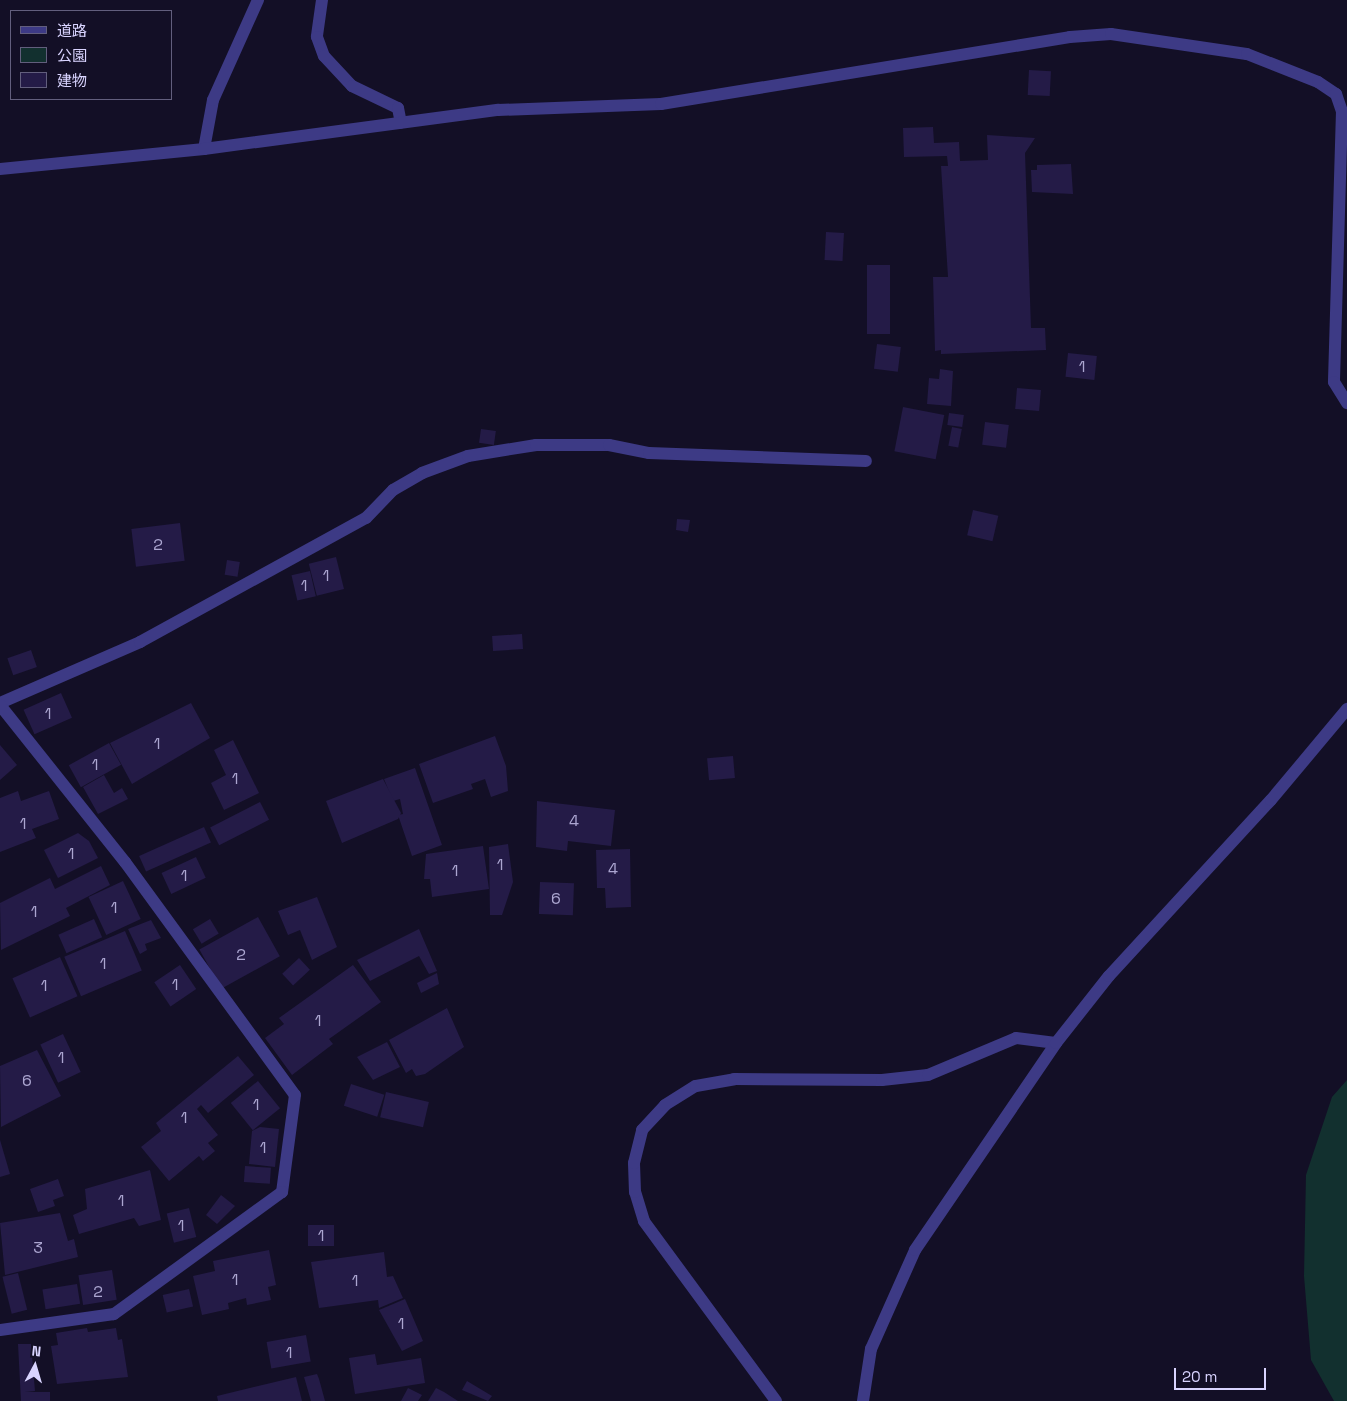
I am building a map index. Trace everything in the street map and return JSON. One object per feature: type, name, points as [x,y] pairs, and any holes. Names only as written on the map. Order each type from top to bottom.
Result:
[{"type":"street","points":[[204,149],[213,100],[258,0]]},
{"type":"street","points":[[322,0],[318,37],[324,56],[352,86],[398,108],[402,123]]},
{"type":"street","points":[[0,169],[204,149],[498,110],[661,104],[1070,37],[1112,34],[1247,54],[1318,82],[1336,94],[1342,111],[1334,382],[1347,403]]},
{"type":"street","points":[[0,1330],[114,1314],[282,1192],[295,1095],[125,862],[0,704],[140,642],[366,518],[393,490],[422,473],[468,456],[536,445],[609,445],[649,454],[866,461]]},
{"type":"street","points":[[863,1401],[871,1349],[915,1250],[1056,1043],[1109,976],[1271,800],[1347,709]]},
{"type":"street","points":[[776,1401],[644,1221],[635,1192],[634,1163],[642,1130],[665,1104],[696,1086],[734,1079],[882,1080],[918,1076],[963,1064],[1016,1038],[1056,1043]]},
{"type":"green space","points":[[1347,1080],[1347,1401],[1334,1401],[1311,1360],[1304,1276],[1306,1175],[1332,1097]]},
{"type":"building","points":[[1029,70],[1051,71],[1050,96],[1028,95]]},
{"type":"building","points":[[933,127],[934,143],[959,142],[960,161],[988,160],[987,135],[1035,138],[1025,153],[1031,328],[1045,328],[1046,350],[941,354],[941,350],[935,351],[933,277],[948,277],[941,166],[948,166],[947,156],[904,157],[903,128]]},
{"type":"building","points":[[1071,164],[1073,194],[1032,192],[1031,170],[1037,170],[1037,165]]},
{"type":"building","points":[[826,232],[844,233],[843,261],[825,260]]},
{"type":"building","points":[[867,265],[890,265],[890,334],[867,334]]},
{"type":"building","points":[[877,344],[901,347],[898,372],[874,369]]},
{"type":"building","points":[[1068,353],[1097,356],[1094,380],[1065,377]]},
{"type":"building","points":[[940,369],[953,371],[951,406],[927,404],[929,378],[939,379]]},
{"type":"building","points":[[1017,388],[1041,390],[1039,411],[1015,409]]},
{"type":"building","points":[[903,407],[944,415],[936,459],[894,451]]},
{"type":"building","points":[[949,413],[964,415],[962,427],[947,425]]},
{"type":"building","points":[[985,422],[1009,425],[1006,448],[982,445]]},
{"type":"building","points":[[952,427],[962,429],[958,448],[948,446]]},
{"type":"building","points":[[481,429],[496,431],[494,445],[479,443]]},
{"type":"building","points":[[973,510],[998,516],[992,541],[967,535]]},
{"type":"building","points":[[677,519],[690,520],[688,532],[676,530]]},
{"type":"building","points":[[180,523],[185,561],[136,567],[131,529]]},
{"type":"building","points":[[336,557],[344,589],[317,596],[309,564]]},
{"type":"building","points":[[227,560],[240,562],[237,577],[225,575]]},
{"type":"building","points":[[310,571],[316,596],[297,601],[291,575]]},
{"type":"building","points":[[522,634],[523,649],[493,651],[492,636]]},
{"type":"building","points":[[31,650],[37,667],[13,675],[7,658]]},
{"type":"building","points":[[61,693],[72,718],[35,734],[24,710]]},
{"type":"building","points":[[191,703],[210,738],[132,784],[110,743]]},
{"type":"building","points":[[495,736],[506,766],[508,791],[491,797],[485,779],[471,784],[473,789],[433,803],[419,764]]},
{"type":"building","points":[[233,740],[259,793],[224,810],[211,783],[226,775],[214,750]]},
{"type":"building","points":[[109,743],[121,765],[81,787],[69,765]]},
{"type":"building","points":[[0,745],[17,765],[0,780]]},
{"type":"building","points":[[733,756],[735,778],[709,780],[707,758]]},
{"type":"building","points":[[415,768],[442,845],[412,856],[398,815],[403,814],[400,799],[393,801],[384,779]]},
{"type":"building","points":[[104,775],[114,793],[122,788],[128,799],[98,814],[83,787]]},
{"type":"building","points":[[383,779],[401,813],[398,819],[342,843],[326,801]]},
{"type":"building","points":[[18,791],[21,801],[49,791],[59,819],[32,829],[36,838],[0,852],[0,798]]},
{"type":"building","points":[[537,801],[615,810],[611,846],[568,841],[567,851],[536,847]]},
{"type":"building","points":[[260,802],[269,820],[219,845],[210,827]]},
{"type":"building","points":[[204,827],[211,843],[146,871],[139,856]]},
{"type":"building","points":[[78,833],[89,841],[98,858],[58,878],[44,850]]},
{"type":"building","points":[[508,844],[513,882],[502,915],[490,915],[489,847]]},
{"type":"building","points":[[483,846],[489,889],[432,897],[430,879],[424,879],[426,854]]},
{"type":"building","points":[[630,849],[631,907],[606,908],[605,888],[597,888],[596,850]]},
{"type":"building","points":[[196,857],[206,878],[171,894],[162,873]]},
{"type":"building","points":[[101,866],[110,885],[66,908],[70,916],[1,950],[0,903],[50,878],[55,889]]},
{"type":"building","points":[[123,881],[141,919],[106,935],[89,897]]},
{"type":"building","points":[[540,882],[574,883],[573,915],[539,914]]},
{"type":"building","points":[[317,897],[337,947],[312,960],[300,930],[288,935],[278,911]]},
{"type":"building","points":[[258,917],[280,956],[221,989],[199,949]]},
{"type":"building","points":[[94,919],[102,937],[67,953],[58,935]]},
{"type":"building","points":[[210,919],[219,934],[202,944],[193,929]]},
{"type":"building","points":[[151,920],[161,938],[145,944],[147,950],[140,954],[128,929]]},
{"type":"building","points":[[419,929],[437,971],[429,974],[419,956],[370,981],[357,960]]},
{"type":"building","points":[[125,931],[142,971],[81,996],[64,957]]},
{"type":"building","points":[[60,957],[77,996],[30,1017],[12,978]]},
{"type":"building","points":[[299,958],[310,970],[293,985],[282,974]]},
{"type":"building","points":[[180,965],[196,989],[171,1006],[154,982]]},
{"type":"building","points":[[353,965],[381,1002],[329,1039],[333,1044],[292,1075],[265,1038],[284,1024],[279,1018]]},
{"type":"building","points":[[437,973],[439,984],[421,993],[417,983]]},
{"type":"building","points":[[447,1008],[464,1047],[425,1074],[416,1076],[412,1069],[406,1073],[389,1040]]},
{"type":"building","points":[[63,1034],[81,1072],[58,1083],[40,1045]]},
{"type":"building","points":[[387,1042],[400,1067],[373,1080],[357,1057]]},
{"type":"building","points":[[37,1050],[61,1096],[1,1127],[0,1066]]},
{"type":"building","points":[[238,1056],[254,1075],[208,1113],[201,1105],[197,1109],[218,1135],[208,1143],[215,1151],[203,1161],[199,1156],[169,1181],[141,1147],[161,1131],[156,1123]]},
{"type":"building","points":[[258,1081],[280,1108],[253,1130],[231,1103]]},
{"type":"building","points":[[351,1084],[384,1095],[377,1117],[344,1106]]},
{"type":"building","points":[[386,1092],[429,1102],[423,1127],[380,1117]]},
{"type":"building","points":[[260,1127],[279,1129],[275,1167],[249,1164],[252,1131]]},
{"type":"building","points":[[0,1140],[10,1174],[0,1177]]},
{"type":"building","points":[[245,1166],[271,1168],[270,1184],[244,1182]]},
{"type":"building","points":[[150,1170],[161,1220],[139,1226],[134,1218],[79,1234],[73,1215],[87,1209],[85,1189]]},
{"type":"building","points":[[58,1179],[64,1196],[53,1200],[55,1206],[38,1212],[30,1189]]},
{"type":"building","points":[[221,1195],[235,1206],[217,1224],[206,1215]]},
{"type":"building","points":[[189,1208],[196,1237],[174,1243],[167,1214]]},
{"type":"building","points":[[60,1213],[68,1241],[74,1239],[78,1257],[5,1275],[0,1223]]},
{"type":"building","points":[[308,1225],[334,1225],[334,1246],[308,1246]]},
{"type":"building","points":[[269,1250],[276,1285],[268,1287],[271,1300],[247,1305],[246,1298],[228,1303],[229,1309],[202,1315],[193,1276],[215,1271],[213,1261]]},
{"type":"building","points":[[384,1252],[387,1277],[393,1276],[403,1298],[379,1308],[378,1300],[319,1308],[311,1262]]},
{"type":"building","points":[[112,1270],[117,1300],[83,1305],[78,1275]]},
{"type":"building","points":[[18,1273],[27,1310],[12,1314],[2,1277]]},
{"type":"building","points":[[77,1284],[80,1304],[46,1309],[42,1289]]},
{"type":"building","points":[[189,1289],[193,1307],[167,1313],[163,1295]]},
{"type":"building","points":[[405,1299],[423,1341],[402,1351],[379,1310]]},
{"type":"building","points":[[87,1328],[88,1332],[116,1328],[118,1340],[122,1339],[128,1377],[57,1384],[51,1346],[58,1345],[56,1333]]},
{"type":"building","points":[[306,1335],[311,1362],[271,1369],[267,1342]]},
{"type":"building","points":[[18,1344],[31,1344],[35,1391],[25,1392],[50,1392],[50,1401],[21,1401]]},
{"type":"building","points":[[375,1354],[377,1365],[421,1358],[425,1383],[355,1394],[349,1358]]},
{"type":"building","points":[[317,1374],[325,1401],[311,1401],[304,1377]]},
{"type":"building","points":[[296,1377],[302,1401],[218,1401],[217,1396]]},
{"type":"building","points":[[467,1381],[492,1396],[488,1401],[462,1390]]},
{"type":"building","points":[[408,1388],[422,1395],[418,1401],[401,1401]]},
{"type":"building","points":[[436,1388],[444,1392],[458,1401],[428,1401]]}]
